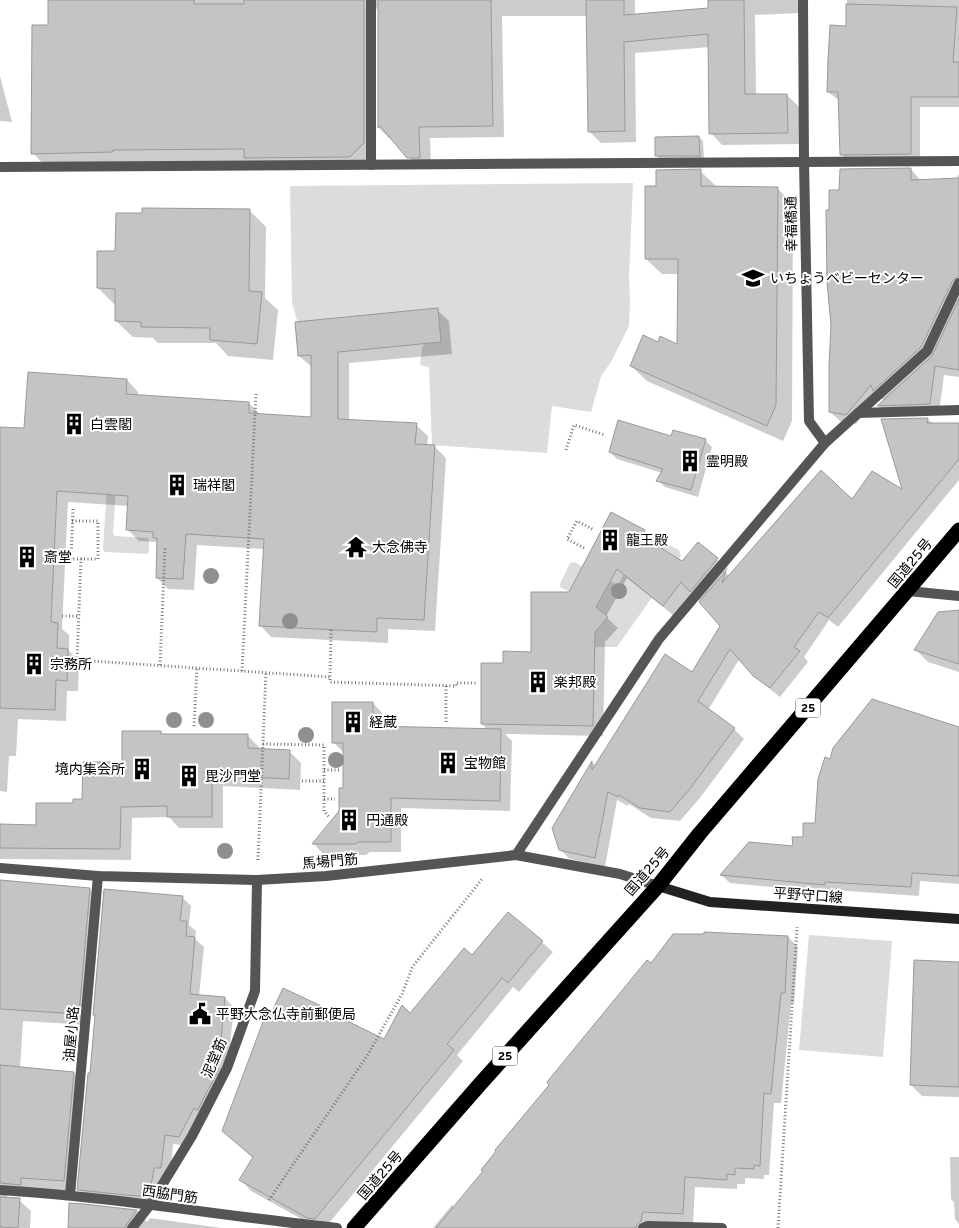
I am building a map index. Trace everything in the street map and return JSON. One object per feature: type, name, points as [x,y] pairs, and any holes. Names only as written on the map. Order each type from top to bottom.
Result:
[{"type":"highway","name":"国道25号","points":[[354,1228],[658,886],[700,833],[959,530]]},
{"type":"main road","name":"平野守口線","points":[[658,886],[710,902],[959,919]]},
{"type":"street","points":[[371,0],[371,165]]},
{"type":"street","name":"幸福橋通","points":[[803,0],[809,421],[825,442]]},
{"type":"street","points":[[0,167],[959,162]]},
{"type":"street","points":[[516,855],[659,639],[825,442],[927,352],[959,283]]},
{"type":"street","points":[[858,413],[959,410]]},
{"type":"street","points":[[908,591],[959,596]]},
{"type":"street","name":"馬場門筋","points":[[0,868],[98,876],[257,880],[326,876],[516,855],[620,874],[658,886]]},
{"type":"street","name":"油屋小路","points":[[70,1195],[98,876]]},
{"type":"street","name":"泥堂筋","points":[[132,1228],[150,1205],[192,1136],[227,1068],[255,990],[257,880]]},
{"type":"street","name":"西脇門筋","points":[[0,1190],[70,1195],[256,1220],[337,1228]]},
{"type":"street","points":[[643,1228],[648,1226],[722,1228]]},
{"type":"path","points":[[242,671],[256,394]]},
{"type":"path","points":[[566,450],[574,425],[605,436]]},
{"type":"path","points":[[72,521],[98,522],[98,559],[71,559],[72,521],[73,509]]},
{"type":"path","points":[[584,548],[567,539],[577,521],[594,530]]},
{"type":"path","points":[[160,665],[165,547]]},
{"type":"path","points":[[80,559],[77,660],[330,677]]},
{"type":"path","points":[[62,616],[79,616]]},
{"type":"path","points":[[331,630],[330,682],[446,686],[456,686],[456,682],[476,683]]},
{"type":"path","points":[[77,661],[77,672]]},
{"type":"path","points":[[194,726],[197,668]]},
{"type":"path","points":[[257,880],[266,673]]},
{"type":"path","points":[[446,686],[446,723]]},
{"type":"path","points":[[264,744],[324,746],[324,811],[329,817]]},
{"type":"path","points":[[324,770],[341,770]]},
{"type":"path","points":[[302,781],[324,781]]},
{"type":"path","points":[[324,799],[335,799]]},
{"type":"path","points":[[256,1220],[367,1056],[402,994],[413,966],[499,857]]},
{"type":"path","points":[[778,1228],[798,908]]},
{"type":"shaded area","points":[[633,183],[629,326],[611,362],[601,376],[591,412],[552,406],[547,453],[432,445],[429,367],[420,365],[422,348],[437,315],[299,327],[292,303],[290,186]]},
{"type":"shaded area","points":[[107,487],[116,487],[113,534],[115,536],[147,538],[149,540],[149,552],[147,554],[105,552],[103,549]]},
{"type":"shaded area","points":[[650,535],[679,550],[681,556],[617,647],[578,647],[574,594],[560,587],[570,563],[574,562],[616,584],[619,583],[644,536]]},
{"type":"shaded area","points":[[809,935],[892,941],[883,1057],[799,1050]]},
{"type":"building","points":[[48,0],[194,0],[194,4],[244,4],[244,0],[364,0],[364,143],[350,157],[244,158],[244,149],[113,150],[113,152],[31,154],[32,25],[48,25]]},
{"type":"building","points":[[378,0],[491,0],[493,126],[419,127],[420,158],[407,158],[380,126],[378,128]]},
{"type":"building","points":[[586,0],[624,0],[624,15],[708,8],[708,0],[744,0],[745,94],[787,94],[788,133],[709,134],[708,34],[624,42],[625,131],[588,132]]},
{"type":"building","points":[[846,4],[957,7],[953,62],[959,62],[959,97],[911,97],[911,154],[840,155],[838,92],[827,92],[828,60],[830,25],[846,26]]},
{"type":"building","points":[[699,136],[700,156],[655,156],[655,137]]},
{"type":"building","points":[[911,168],[911,180],[959,178],[959,276],[953,280],[921,347],[873,391],[871,385],[846,415],[829,412],[831,325],[827,282],[826,210],[829,210],[829,190],[839,190],[840,169]]},
{"type":"building","points":[[701,169],[701,186],[778,187],[776,405],[767,426],[630,366],[643,335],[658,342],[660,336],[677,344],[678,259],[645,259],[645,186],[656,186],[656,170]]},
{"type":"building","points":[[142,208],[250,209],[249,291],[262,292],[257,344],[210,340],[210,328],[141,327],[141,322],[115,321],[115,289],[97,288],[97,251],[115,251],[116,213],[142,213]]},
{"type":"building","points":[[959,299],[959,370],[935,366],[930,404],[877,406],[932,356]]},
{"type":"building","points":[[438,308],[441,342],[338,352],[338,419],[417,423],[415,444],[435,445],[424,620],[377,618],[377,632],[259,626],[264,539],[186,534],[183,579],[156,578],[157,538],[153,538],[153,532],[126,530],[128,496],[57,491],[51,622],[58,623],[57,648],[68,649],[67,681],[56,680],[55,710],[0,708],[0,427],[24,428],[28,372],[127,379],[126,394],[249,402],[249,413],[311,417],[311,355],[298,356],[295,322]]},
{"type":"building","points":[[928,418],[927,423],[959,423],[959,459],[828,618],[819,612],[794,647],[800,651],[770,688],[753,676],[730,649],[698,701],[735,728],[689,790],[670,812],[640,808],[619,795],[618,797],[608,792],[595,858],[559,850],[552,828],[592,761],[592,770],[665,654],[692,672],[720,626],[699,602],[726,571],[722,583],[821,470],[852,499],[872,471],[902,489],[881,419]]},
{"type":"building","points":[[618,420],[671,436],[673,430],[706,439],[691,490],[656,481],[663,469],[609,452]]},
{"type":"building","points":[[611,512],[645,530],[642,536],[682,561],[698,542],[718,558],[690,592],[681,582],[663,606],[617,569],[596,607],[608,617],[595,632],[593,726],[481,724],[481,663],[503,663],[503,651],[531,652],[531,592],[569,592]]},
{"type":"building","points":[[959,610],[959,664],[914,650],[938,612]]},
{"type":"building","points":[[872,699],[959,727],[959,876],[912,873],[911,887],[825,882],[825,885],[720,875],[749,842],[793,846],[792,837],[803,837],[803,823],[815,823],[818,779],[825,757],[830,759],[833,748]]},
{"type":"building","points":[[332,702],[373,702],[373,726],[501,729],[500,801],[391,798],[391,842],[312,844],[339,811],[339,788],[343,788],[343,743],[332,743]]},
{"type":"building","points":[[122,731],[161,731],[161,734],[248,734],[248,748],[290,750],[289,779],[212,775],[212,817],[167,817],[167,806],[121,807],[120,849],[0,848],[0,824],[36,825],[36,803],[73,803],[73,799],[82,799],[83,762],[122,762]]},
{"type":"building","points":[[0,880],[90,888],[79,1014],[0,1009]]},
{"type":"building","points":[[104,889],[183,896],[180,921],[187,921],[186,936],[195,937],[190,994],[225,997],[218,1071],[197,1111],[194,1108],[179,1137],[165,1135],[161,1168],[154,1168],[150,1192],[147,1197],[77,1190],[88,1073],[90,1073]]},
{"type":"building","points":[[508,912],[543,941],[508,983],[502,978],[447,1044],[454,1050],[315,1219],[307,1218],[239,1180],[253,1157],[222,1131],[266,1014],[270,1016],[283,988],[334,1012],[333,1014],[384,1039],[402,1005],[410,1013],[464,948],[472,955]]},
{"type":"building","points":[[704,932],[788,936],[785,993],[781,993],[771,1094],[764,1093],[760,1166],[754,1165],[754,1169],[735,1168],[735,1175],[727,1174],[727,1180],[685,1177],[683,1214],[643,1212],[641,1221],[637,1224],[636,1228],[436,1228],[483,1171],[481,1170],[495,1150],[549,1085],[547,1082],[647,960],[651,963],[673,934],[704,934]]},
{"type":"building","points":[[914,960],[959,962],[959,1087],[910,1085]]},
{"type":"building","points":[[0,1065],[74,1072],[64,1181],[21,1178],[21,1185],[0,1183]]},
{"type":"building","points":[[0,1197],[20,1198],[18,1228],[0,1227]]},
{"type":"building","points":[[69,1203],[137,1210],[125,1228],[68,1228]]},
{"type":"place","name":"いちょうベビーセンター","points":[[753,278]]},
{"type":"place","name":"白雲閣","points":[[74,424]]},
{"type":"place","name":"霊明殿","points":[[690,461]]},
{"type":"place","name":"瑞祥閣","points":[[177,485]]},
{"type":"place","name":"龍王殿","points":[[610,540]]},
{"type":"place","name":"大念佛寺","points":[[356,547]]},
{"type":"place","name":"斎堂","points":[[27,557]]},
{"type":"place","name":"宗務所","points":[[34,664]]},
{"type":"place","name":"楽邦殿","points":[[538,682]]},
{"type":"place","name":"経蔵","points":[[353,722]]},
{"type":"place","name":"宝物館","points":[[448,763]]},
{"type":"place","name":"境内集会所","points":[[142,769]]},
{"type":"place","name":"毘沙門堂","points":[[189,776]]},
{"type":"place","name":"円通殿","points":[[349,820]]},
{"type":"place","name":"平野大念仏寺前郵便局","points":[[200,1014]]}]
